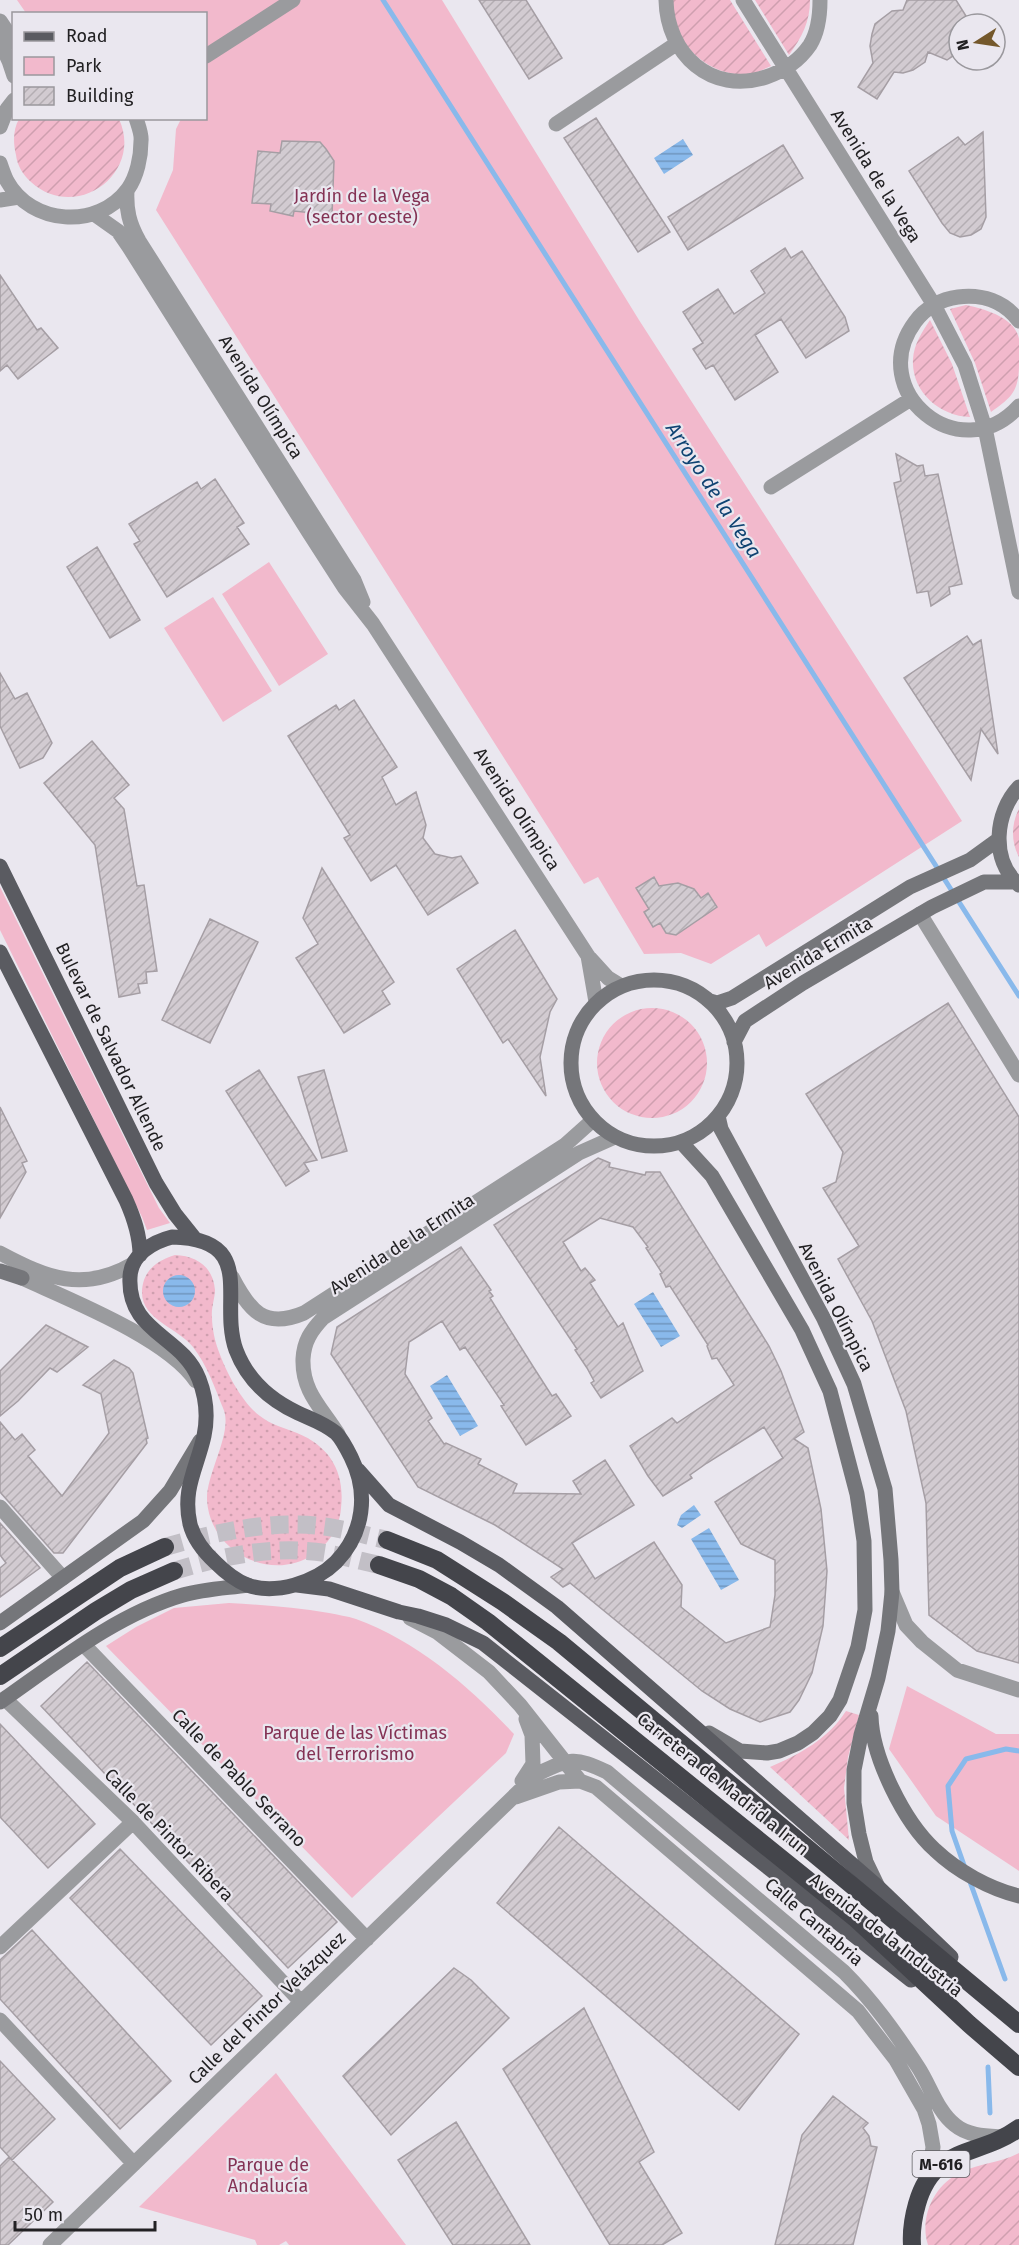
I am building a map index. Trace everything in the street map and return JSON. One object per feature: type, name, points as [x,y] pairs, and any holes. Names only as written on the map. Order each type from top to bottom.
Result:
[{"type":"highway","name":"Carretera de Madrid a Irun","points":[[387,1540],[437,1560],[503,1602],[559,1642],[1019,2024]]},
{"type":"highway","points":[[0,1648],[120,1568],[165,1547]]},
{"type":"highway","name":"Carretera de Madrid a Irun","points":[[379,1565],[419,1579],[451,1596],[488,1622],[855,1918],[969,2025],[1019,2067]]},
{"type":"highway","points":[[0,1676],[96,1611],[131,1590],[174,1571]]},
{"type":"highway","name":"M-616","points":[[912,2244],[913,2220],[920,2194],[929,2176],[940,2165],[952,2158],[1013,2133]]},
{"type":"main road","name":"Bulevar de Salvador Allende","points":[[0,866],[156,1183],[175,1214],[195,1239]]},
{"type":"main road","points":[[0,952],[136,1223],[140,1242],[130,1286],[135,1310],[150,1328],[186,1357],[199,1378],[206,1408],[204,1436],[194,1464],[188,1492],[191,1526],[197,1542],[222,1569],[248,1585],[261,1588],[294,1585],[330,1568],[345,1553],[353,1540],[360,1523],[361,1509],[361,1489],[356,1467]]},
{"type":"main road","points":[[136,1259],[162,1239],[172,1237],[195,1239],[220,1253],[228,1264],[232,1277],[231,1333],[236,1351],[245,1368],[265,1393],[338,1434],[356,1467],[389,1505],[499,1565],[557,1607],[878,1887],[957,1963],[992,2001]]},
{"type":"main road","name":"Avenida de la Industria","points":[[294,1585],[329,1589],[446,1625],[483,1643],[969,2025]]},
{"type":"street","points":[[207,55],[293,0]]},
{"type":"street","points":[[666,0],[670,27],[676,44],[689,60],[722,80],[740,82],[758,79],[785,69],[795,62],[811,43],[817,28],[820,0]]},
{"type":"street","name":"Avenida de la Vega","points":[[742,0],[934,305],[965,365],[985,428],[1019,592]]},
{"type":"street","points":[[0,21],[12,39]]},
{"type":"street","points":[[0,42],[12,70]]},
{"type":"street","points":[[556,124],[676,44]]},
{"type":"street","points":[[0,126],[12,103]]},
{"type":"street","points":[[137,120],[142,139]]},
{"type":"street","points":[[0,163],[7,181],[19,196],[35,209],[55,216],[80,217],[94,214],[116,201],[128,190],[136,176],[147,120]]},
{"type":"street","name":"Avenida Olímpica","points":[[128,190],[126,206],[129,223],[139,241],[354,580],[373,624]]},
{"type":"street","points":[[0,200],[19,196]]},
{"type":"street","name":"Avenida Olímpica","points":[[94,214],[118,231],[314,541],[344,587],[373,624],[588,956],[609,978],[621,986]]},
{"type":"street","points":[[1019,321],[1002,305],[985,297],[949,298],[920,315],[909,331],[902,349],[903,376],[911,399],[923,413],[939,424],[958,430],[985,428],[1003,421],[1019,406]]},
{"type":"street","points":[[771,487],[911,399]]},
{"type":"street","points":[[1017,884],[1001,854],[999,838],[1000,820],[1006,803],[1019,787]]},
{"type":"street","name":"Avenida Ermita","points":[[710,1001],[717,1003],[732,998],[910,887],[970,860],[999,838]]},
{"type":"street","name":"Avenida Ermita","points":[[734,1042],[745,1021],[803,983],[926,911],[984,882],[1017,884]]},
{"type":"street","points":[[926,911],[1019,1075]]},
{"type":"street","name":"Avenida Olímpica","points":[[588,956],[596,1002]]},
{"type":"street","points":[[652,979],[683,984],[710,1001],[725,1020],[734,1042],[737,1070],[730,1095],[718,1116],[701,1132],[681,1142],[659,1146],[634,1144],[615,1137],[593,1120],[576,1093],[570,1060],[577,1029],[596,1002],[621,986],[652,979]]},
{"type":"street","name":"Avenida Olímpica","points":[[718,1116],[725,1137],[824,1319],[854,1384],[885,1489],[892,1592],[888,1631],[871,1704]]},
{"type":"street","name":"Avenida de la Ermita","points":[[232,1277],[244,1299],[261,1317],[291,1319],[304,1313],[565,1145],[593,1120]]},
{"type":"street","name":"Avenida de la Ermita","points":[[338,1434],[304,1380],[304,1351],[312,1330],[323,1318],[579,1153],[615,1137]]},
{"type":"street","points":[[681,1142],[712,1176],[802,1330],[830,1391],[857,1494],[864,1541],[865,1610],[858,1647],[840,1700],[830,1716],[813,1733],[798,1743],[767,1753],[740,1751],[684,1717]]},
{"type":"street","points":[[0,1252],[32,1269],[58,1278],[85,1281],[110,1276],[136,1259]]},
{"type":"street","points":[[0,1271],[22,1278],[126,1328],[165,1351],[194,1378],[203,1393]]},
{"type":"street","points":[[0,1623],[143,1521],[160,1504],[204,1436]]},
{"type":"street","points":[[0,1508],[63,1578]]},
{"type":"street","points":[[2,1701],[112,1626],[147,1608],[185,1595],[248,1585]]},
{"type":"street","points":[[892,1592],[906,1624],[922,1642],[957,1670],[1019,1690]]},
{"type":"street","name":"Calle Cantabria","points":[[399,1612],[437,1632],[489,1672],[520,1705],[580,1781],[596,1787],[858,2011],[896,2060],[924,2109],[933,2147],[929,2176]]},
{"type":"street","name":"Calle de Pablo Serrano","points":[[84,1645],[367,1939]]},
{"type":"street","name":"Calle de Pintor Ribera","points":[[2,1701],[133,1822],[301,2002]]},
{"type":"street","points":[[871,1704],[871,1727],[876,1750],[908,1818],[934,1850],[964,1872],[1019,1896]]},
{"type":"street","points":[[871,1704],[861,1735],[854,1770],[854,1803],[866,1862],[878,1887]]},
{"type":"street","points":[[511,1799],[533,1764],[532,1735],[520,1705]]},
{"type":"street","points":[[511,1799],[537,1774],[564,1761]]},
{"type":"street","name":"Calle Cantabria","points":[[564,1761],[585,1762],[607,1772],[844,1972],[871,1999],[918,2067],[943,2113],[955,2126],[983,2136],[1013,2133]]},
{"type":"street","points":[[511,1799],[559,1782],[580,1781]]},
{"type":"street","name":"Calle del Pintor Velázquez","points":[[50,2245],[511,1799]]},
{"type":"street","points":[[0,1947],[133,1822]]},
{"type":"street","points":[[0,2020],[134,2164]]},
{"type":"green space","name":"Jardín de la Vega (sector oeste)","points":[[17,0],[442,0],[639,320],[962,821],[766,947],[759,934],[711,964],[681,953],[644,954],[598,877],[584,884],[156,210],[173,170],[176,129],[180,120],[207,120],[207,12],[25,12]]},
{"type":"green space","points":[[672,0],[730,0],[771,66],[753,73],[728,73],[699,58],[679,32]]},
{"type":"green space","points":[[755,0],[810,0],[809,15],[804,29],[789,55]]},
{"type":"green space","points":[[19,120],[119,120],[124,139],[122,157],[114,173],[101,186],[85,194],[67,197],[49,193],[31,182],[19,166],[14,141]]},
{"type":"green space","points":[[966,305],[998,315],[1012,325],[1019,339],[1019,372],[1016,386],[1010,397],[991,412],[975,363],[950,309]]},
{"type":"green space","points":[[930,320],[952,364],[970,417],[959,416],[938,407],[929,400],[917,381],[913,359],[915,348]]},
{"type":"green space","points":[[269,562],[328,654],[279,686],[222,594]]},
{"type":"green space","points":[[213,597],[272,691],[223,722],[164,628]]},
{"type":"green space","points":[[1019,809],[1019,857],[1014,845],[1013,833],[1014,821]]},
{"type":"green space","points":[[0,887],[159,1208],[170,1223],[147,1230],[0,930]]},
{"type":"green space","points":[[652,1008],[673,1012],[691,1024],[703,1042],[707,1063],[703,1084],[691,1102],[673,1114],[652,1118],[631,1114],[613,1102],[601,1084],[597,1063],[601,1042],[613,1024],[631,1012]]},
{"type":"green space","points":[[175,1255],[196,1260],[211,1275],[215,1290],[212,1314],[215,1339],[226,1369],[241,1396],[264,1419],[297,1433],[319,1446],[327,1454],[338,1473],[342,1495],[336,1528],[319,1550],[297,1562],[280,1565],[262,1564],[246,1558],[231,1548],[219,1535],[211,1519],[207,1500],[208,1489],[223,1441],[225,1418],[223,1408],[198,1354],[186,1339],[150,1312],[144,1303],[142,1293],[144,1280],[149,1271],[161,1261]]},
{"type":"green space","name":"Parque de las Víctimas del Terrorismo","points":[[229,1603],[329,1613],[356,1619],[378,1628],[441,1667],[479,1699],[514,1734],[506,1753],[352,1898],[106,1646],[136,1627],[174,1608]]},
{"type":"green space","points":[[907,1686],[996,1734],[1019,1734],[1019,1871],[936,1816],[889,1749]]},
{"type":"green space","points":[[846,1711],[859,1715],[848,1757],[844,1788],[849,1840],[770,1767],[813,1745],[831,1730]]},
{"type":"green space","name":"Parque de Andalucía","points":[[276,2073],[406,2245],[289,2245],[286,2241],[279,2245],[257,2245],[255,2240],[139,2207]]},
{"type":"green space","points":[[1019,2153],[1019,2245],[928,2245],[927,2213],[931,2202],[944,2185],[952,2177],[969,2169]]},
{"type":"water","points":[[683,139],[693,155],[664,174],[654,158]]},
{"type":"water","points":[[179,1275],[190,1280],[195,1291],[190,1302],[179,1307],[168,1302],[163,1291],[168,1280]]},
{"type":"water","points":[[653,1292],[680,1336],[661,1347],[634,1304]]},
{"type":"water","points":[[447,1375],[478,1426],[460,1436],[430,1386]]},
{"type":"water","points":[[694,1505],[701,1515],[682,1528],[677,1525],[681,1515]]},
{"type":"water","points":[[709,1528],[739,1580],[721,1590],[691,1539]]},
{"type":"building","points":[[479,0],[526,0],[562,58],[529,79]]},
{"type":"building","points":[[907,0],[956,0],[964,12],[947,12],[947,60],[928,52],[925,62],[913,70],[903,73],[894,72],[877,99],[858,87],[873,63],[870,46],[872,34],[875,24],[892,11],[903,10]]},
{"type":"building","points":[[596,118],[670,232],[638,252],[564,138]]},
{"type":"building","points":[[983,132],[986,217],[981,229],[971,235],[960,237],[950,233],[942,223],[909,171],[958,137],[965,145]]},
{"type":"building","points":[[282,141],[320,142],[326,149],[334,161],[332,215],[294,211],[293,216],[270,211],[271,204],[252,203],[258,151],[280,153]]},
{"type":"building","points":[[783,145],[803,178],[688,250],[668,217]]},
{"type":"building","points":[[785,248],[791,258],[802,251],[845,317],[849,331],[806,358],[781,319],[755,335],[778,372],[735,400],[713,365],[706,369],[693,349],[703,343],[683,312],[718,289],[734,314],[765,293],[751,271]]},
{"type":"building","points":[[0,275],[37,330],[41,328],[58,348],[18,379],[7,365],[0,371]]},
{"type":"building","points":[[896,454],[917,466],[923,465],[925,476],[938,474],[962,584],[949,587],[950,594],[931,606],[928,591],[917,593],[894,483],[901,481]]},
{"type":"building","points":[[215,479],[244,523],[237,527],[249,544],[167,597],[134,544],[140,541],[129,524],[197,482],[201,489]]},
{"type":"building","points":[[97,547],[140,620],[110,638],[67,567]]},
{"type":"building","points":[[967,636],[973,645],[981,640],[998,754],[981,729],[971,780],[904,678]]},
{"type":"building","points":[[0,673],[15,699],[27,693],[52,743],[43,758],[20,768],[0,726]]},
{"type":"building","points":[[354,700],[397,767],[382,777],[396,805],[416,792],[426,825],[423,838],[435,854],[452,858],[461,856],[478,883],[428,915],[396,865],[371,881],[344,838],[350,835],[288,736],[336,705],[339,710]]},
{"type":"building","points":[[92,741],[129,785],[114,798],[124,809],[137,886],[144,885],[157,971],[146,972],[147,983],[138,984],[140,993],[119,997],[95,845],[44,783]]},
{"type":"building","points":[[322,868],[394,982],[382,991],[390,1004],[344,1033],[296,958],[318,944],[303,918]]},
{"type":"building","points":[[654,877],[659,886],[678,883],[694,889],[701,898],[708,893],[717,907],[676,935],[666,933],[660,923],[653,927],[644,912],[649,909],[636,888]]},
{"type":"building","points":[[210,919],[258,942],[210,1043],[162,1020]]},
{"type":"building","points":[[515,930],[557,999],[550,1012],[540,1057],[546,1096],[508,1039],[503,1043],[457,969]]},
{"type":"building","points":[[948,1003],[1019,1117],[1019,1663],[977,1651],[929,1615],[926,1503],[906,1411],[872,1321],[838,1259],[859,1246],[823,1188],[836,1182],[843,1152],[806,1094]]},
{"type":"building","points":[[259,1070],[317,1160],[304,1163],[309,1171],[286,1186],[226,1091]]},
{"type":"building","points":[[324,1070],[347,1151],[322,1158],[298,1077]]},
{"type":"building","points":[[0,1107],[27,1161],[22,1163],[26,1172],[0,1218]]},
{"type":"building","points":[[598,1158],[610,1163],[609,1167],[645,1175],[646,1172],[660,1172],[769,1346],[804,1432],[794,1439],[808,1448],[821,1509],[827,1571],[823,1626],[812,1673],[799,1700],[790,1712],[760,1722],[730,1709],[702,1691],[570,1583],[563,1587],[551,1577],[563,1569],[495,1525],[418,1487],[331,1354],[337,1327],[461,1247],[491,1290],[489,1291],[493,1296],[490,1298],[552,1396],[556,1394],[571,1416],[526,1445],[501,1406],[504,1405],[465,1347],[460,1350],[442,1321],[409,1342],[405,1374],[432,1418],[428,1421],[444,1444],[481,1459],[478,1464],[517,1484],[513,1493],[581,1494],[573,1481],[605,1460],[634,1505],[572,1543],[595,1579],[654,1542],[682,1585],[681,1607],[726,1643],[770,1627],[775,1595],[775,1560],[741,1544],[715,1502],[783,1458],[764,1427],[707,1463],[690,1475],[692,1478],[663,1496],[630,1446],[672,1418],[677,1423],[734,1385],[717,1358],[712,1359],[708,1345],[670,1286],[666,1287],[660,1274],[662,1273],[646,1248],[648,1247],[633,1227],[600,1218],[563,1242],[581,1271],[585,1268],[595,1280],[590,1283],[618,1327],[623,1323],[643,1371],[601,1398],[591,1383],[594,1381],[575,1350],[577,1349],[494,1225]]},
{"type":"building","points":[[46,1325],[88,1347],[57,1372],[50,1368],[0,1416],[0,1371]]},
{"type":"building","points":[[114,1360],[129,1368],[133,1373],[148,1438],[147,1443],[63,1553],[54,1553],[0,1492],[0,1422],[15,1440],[22,1434],[35,1450],[28,1456],[62,1496],[109,1433],[101,1394],[83,1385]]},
{"type":"building","points":[[0,1523],[40,1568],[0,1597],[0,1568],[6,1563],[0,1555]]},
{"type":"building","points":[[87,1662],[337,1922],[288,1968],[41,1706]]},
{"type":"building","points":[[0,1724],[95,1824],[48,1868],[0,1817]]},
{"type":"building","points":[[559,1827],[799,2034],[739,2110],[497,1903]]},
{"type":"building","points":[[120,1849],[262,1996],[211,2045],[70,1898]]},
{"type":"building","points":[[32,1930],[171,2081],[120,2129],[0,1999],[0,1960]]},
{"type":"building","points":[[454,1968],[471,1980],[509,2018],[391,2135],[343,2076]]},
{"type":"building","points":[[584,2008],[654,2152],[639,2162],[682,2233],[662,2245],[610,2245],[503,2069]]},
{"type":"building","points":[[0,2061],[55,2119],[12,2160],[0,2147]]},
{"type":"building","points":[[833,2096],[868,2123],[863,2128],[869,2136],[871,2146],[877,2147],[853,2245],[775,2245],[802,2135]]},
{"type":"building","points":[[456,2122],[530,2245],[453,2245],[398,2160]]},
{"type":"building","points":[[9,2157],[53,2202],[8,2245],[0,2245],[0,2166]]},
{"type":"waterway","name":"Arroyo de la Vega","points":[[383,0],[1019,996]]},
{"type":"waterway","name":"Arroyo de la Vega","points":[[965,1868],[952,1831],[948,1786],[966,1759],[1006,1749],[1019,1751]]},
{"type":"waterway","name":"Arroyo de la Vega","points":[[969,1879],[1005,1979]]},
{"type":"waterway","name":"Arroyo de la Vega","points":[[988,2067],[990,2113]]},
{"type":"tunnel","points":[[165,1547],[245,1528],[287,1525],[328,1527],[387,1540]]},
{"type":"tunnel","points":[[174,1571],[248,1553],[287,1550],[325,1553],[379,1565]]}]
